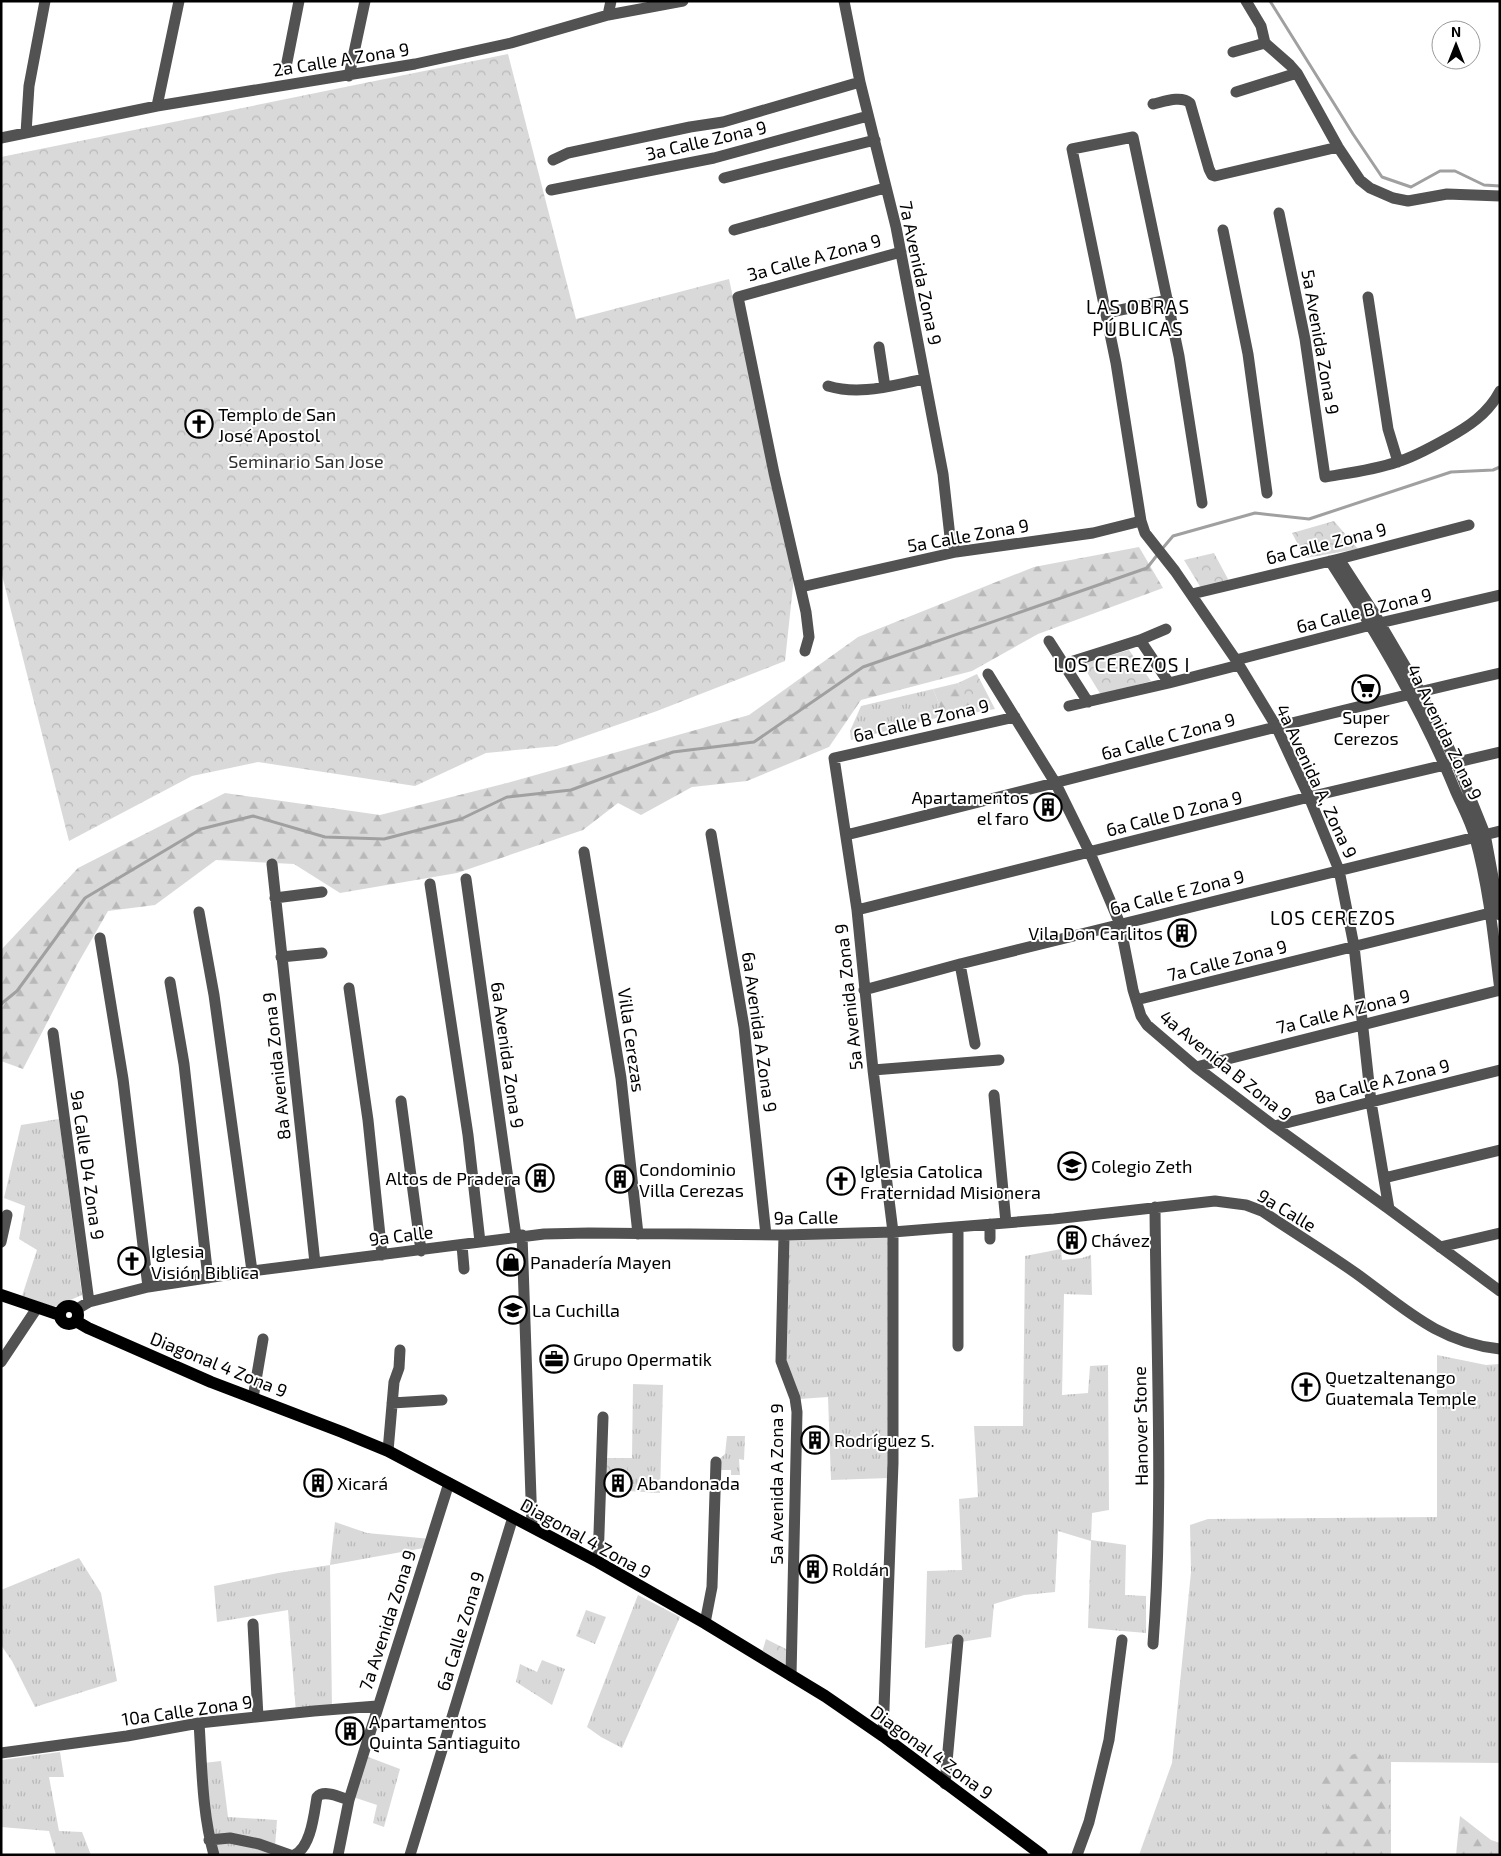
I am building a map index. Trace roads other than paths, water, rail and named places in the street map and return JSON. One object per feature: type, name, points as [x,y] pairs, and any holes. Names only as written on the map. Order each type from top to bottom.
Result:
[{"type":"main road","points":[[1,1295],[37,1308]]},
{"type":"main road","name":"Diagonal 4 Zona 9","points":[[37,1308],[60,1315],[64,1323],[71,1324],[77,1315],[88,1328],[211,1382],[388,1451],[598,1562],[705,1623],[825,1696],[883,1736],[1042,1855]]},
{"type":"street","points":[[26,133],[29,86],[46,1]]},
{"type":"street","points":[[157,106],[179,1]]},
{"type":"street","points":[[286,67],[299,1]]},
{"type":"street","points":[[349,76],[365,1]]},
{"type":"street","points":[[608,15],[611,1]]},
{"type":"street","name":"2a Calle A Zona 9","points":[[1,138],[157,106],[415,64],[511,43],[608,15],[683,1]]},
{"type":"street","name":"7a Avenida Zona 9","points":[[844,1],[860,82],[901,252],[943,474],[950,537],[956,552]]},
{"type":"street","points":[[1246,1],[1261,26],[1265,43],[1297,73],[1338,147],[1364,184],[1400,200],[1415,200],[1447,194],[1500,196]]},
{"type":"street","points":[[1233,52],[1265,43]]},
{"type":"street","points":[[1236,92],[1297,73]]},
{"type":"street","points":[[553,160],[568,153],[684,128],[723,122],[860,82]]},
{"type":"street","points":[[1153,104],[1181,99],[1187,100],[1190,103],[1208,169],[1212,175],[1218,176],[1338,147]]},
{"type":"street","name":"3a Calle Zona 9","points":[[551,190],[714,158],[868,116]]},
{"type":"street","points":[[1141,521],[1116,363],[1072,149],[1133,137],[1179,356],[1202,502]]},
{"type":"street","points":[[724,178],[875,140]]},
{"type":"street","points":[[734,230],[885,188]]},
{"type":"street","name":"5a Avenida Zona 9","points":[[1279,213],[1305,339],[1325,477],[1398,462]]},
{"type":"street","points":[[1223,230],[1248,354],[1267,493]]},
{"type":"street","name":"3a Calle A Zona 9","points":[[801,587],[774,473],[738,297],[901,252]]},
{"type":"street","points":[[1368,297],[1388,429],[1398,462],[1424,451],[1469,426],[1484,414],[1500,390]]},
{"type":"street","points":[[1106,313],[1168,300]]},
{"type":"street","points":[[879,347],[885,387]]},
{"type":"street","points":[[828,386],[859,391],[924,380]]},
{"type":"street","name":"5a Calle Zona 9","points":[[801,587],[956,552],[1093,533],[1141,521]]},
{"type":"street","name":"4a Avenida A, Zona 9","points":[[1141,521],[1145,533],[1192,594],[1238,662],[1276,726],[1339,870],[1354,946],[1371,1102],[1389,1209]]},
{"type":"street","name":"6a Calle Zona 9","points":[[1192,594],[1335,560],[1469,525]]},
{"type":"street","name":"4a Avenida Zona 9","points":[[1335,560],[1376,624],[1415,694],[1450,763],[1480,836],[1497,911],[1500,991]]},
{"type":"street","points":[[801,587],[809,637],[805,652]]},
{"type":"street","name":"6a Calle B Zona 9","points":[[1069,706],[1169,683],[1376,624],[1500,595]]},
{"type":"street","points":[[1064,664],[1140,640],[1166,629]]},
{"type":"street","points":[[1140,640],[1169,683]]},
{"type":"street","points":[[1049,641],[1088,702]]},
{"type":"street","name":"6a Calle C Zona 9","points":[[846,836],[1056,784],[1276,726],[1500,673]]},
{"type":"street","name":"4a Avenida B Zona 9","points":[[988,674],[1056,784],[1090,853],[1120,924],[1129,974],[1141,1016],[1147,1026],[1196,1067],[1274,1126],[1500,1291]]},
{"type":"street","name":"6a Calle B Zona 9","points":[[834,758],[1015,717]]},
{"type":"street","name":"6a Calle D Zona 9","points":[[857,910],[1308,797],[1500,752]]},
{"type":"street","name":"5a Avenida Zona 9","points":[[834,758],[857,910],[873,1070],[894,1232],[893,1464],[883,1736]]},
{"type":"street","name":"6a Calle E Zona 9","points":[[864,990],[1120,924],[1500,831]]},
{"type":"street","name":"6a Avenida A Zona 9","points":[[711,834],[744,1027],[766,1235]]},
{"type":"street","name":"Villa Cerezas","points":[[584,852],[621,1078],[638,1234]]},
{"type":"street","name":"8a Avenida Zona 9","points":[[272,864],[315,1263]]},
{"type":"street","name":"6a Avenida Zona 9","points":[[466,880],[519,1236],[532,1527]]},
{"type":"street","points":[[430,884],[466,1126],[480,1242]]},
{"type":"street","points":[[275,898],[322,892]]},
{"type":"street","name":"7a Calle Zona 9","points":[[1136,1000],[1497,911]]},
{"type":"street","points":[[199,912],[214,995],[252,1271]]},
{"type":"street","points":[[100,938],[123,1079],[148,1287]]},
{"type":"street","points":[[281,957],[322,953]]},
{"type":"street","points":[[960,964],[975,1044]]},
{"type":"street","points":[[170,982],[184,1064],[208,1278]]},
{"type":"street","points":[[349,988],[368,1120],[382,1255]]},
{"type":"street","name":"7a Calle A Zona 9","points":[[1196,1067],[1500,991]]},
{"type":"street","name":"9a Calle D4 Zona 9","points":[[53,1033],[89,1302]]},
{"type":"street","points":[[873,1070],[999,1060]]},
{"type":"street","name":"8a Calle A Zona 9","points":[[1274,1126],[1500,1070]]},
{"type":"street","points":[[994,1095],[1006,1223]]},
{"type":"street","points":[[401,1101],[421,1251]]},
{"type":"street","points":[[1384,1178],[1500,1150]]},
{"type":"street","name":"9a Calle","points":[[77,1315],[89,1302],[148,1287],[252,1271],[421,1251],[519,1236],[581,1233],[784,1235],[894,1232],[1054,1219],[1215,1201],[1256,1208],[1355,1273],[1434,1330],[1469,1344],[1500,1349]]},
{"type":"street","name":"Hanover Stone","points":[[1152,1644],[1157,1575],[1158,1512],[1155,1207]]},
{"type":"street","points":[[1,1242],[7,1215]]},
{"type":"street","points":[[990,1224],[990,1239]]},
{"type":"street","points":[[958,1227],[958,1346]]},
{"type":"street","points":[[1440,1247],[1500,1234]]},
{"type":"street","name":"5a Avenida A Zona 9","points":[[784,1235],[781,1361],[795,1398],[797,1412],[792,1676]]},
{"type":"street","points":[[462,1245],[464,1269]]},
{"type":"street","points":[[1,1362],[37,1308]]},
{"type":"street","points":[[253,1398],[263,1339]]},
{"type":"street","points":[[388,1451],[394,1382],[399,1368],[400,1350]]},
{"type":"street","points":[[392,1403],[442,1400]]},
{"type":"street","points":[[598,1562],[603,1417]]},
{"type":"street","points":[[705,1623],[712,1587],[716,1462]]},
{"type":"street","name":"7a Avenida Zona 9","points":[[338,1855],[349,1800],[377,1706],[449,1483]]},
{"type":"street","name":"6a Calle Zona 9","points":[[410,1855],[513,1517]]},
{"type":"street","points":[[253,1624],[258,1717]]},
{"type":"street","points":[[945,1784],[958,1640]]},
{"type":"street","points":[[1077,1855],[1089,1822],[1107,1749],[1122,1640]]},
{"type":"street","name":"10a Calle Zona 9","points":[[1,1753],[127,1736],[199,1723],[377,1706]]},
{"type":"street","points":[[199,1723],[210,1840],[214,1855]]},
{"type":"street","points":[[294,1855],[299,1853],[306,1844],[317,1797],[324,1793],[349,1800]]},
{"type":"street","points":[[210,1840],[237,1839],[259,1844],[283,1854]]},
{"type":"waterway","points":[[1270,1],[1382,177],[1411,187],[1440,171],[1455,171],[1484,185],[1500,186]]},
{"type":"waterway","points":[[1162,549],[1173,536],[1255,513],[1309,519],[1451,472],[1493,470],[1500,467]]},
{"type":"waterway","points":[[1,1004],[17,991],[85,898],[201,829],[253,816],[325,837],[384,839],[461,819],[507,797],[571,790],[673,752],[754,742],[863,667],[1147,568],[1158,554]]},
{"type":"place","name":"Templo de San José Apostol","points":[[199,424]]},
{"type":"place","name":"Super Cerezos","points":[[1366,689]]},
{"type":"place","name":"Apartamentos el faro","points":[[1048,807]]},
{"type":"place","name":"Vila Don Carlitos","points":[[1182,933]]},
{"type":"place","name":"Colegio Zeth","points":[[1072,1166]]},
{"type":"place","name":"Altos de Pradera","points":[[540,1178]]},
{"type":"place","name":"Condominio Villa Cerezas","points":[[620,1179]]},
{"type":"place","name":"Iglesia Catolica Fraternidad Misionera","points":[[841,1181]]},
{"type":"place","name":"Chávez","points":[[1072,1240]]},
{"type":"place","name":"Iglesia Visión Biblica","points":[[132,1261]]},
{"type":"place","name":"Panadería Mayen","points":[[511,1262]]},
{"type":"place","name":"La Cuchilla","points":[[513,1310]]},
{"type":"place","name":"Grupo Opermatik","points":[[554,1359]]},
{"type":"place","name":"Quetzaltenango Guatemala Temple","points":[[1306,1387]]},
{"type":"place","name":"Rodríguez S.","points":[[815,1440]]},
{"type":"place","name":"Xicará","points":[[318,1483]]},
{"type":"place","name":"Abandonada","points":[[618,1483]]},
{"type":"place","name":"Roldán","points":[[813,1569]]},
{"type":"place","name":"Apartamentos Quinta Santiaguito","points":[[350,1731]]},
{"type":"district","name":"LAS OBRAS PÚBLICAS","points":[[1138,317]]},
{"type":"district","name":"LOS CEREZOS I","points":[[1122,664]]},
{"type":"district","name":"LOS CEREZOS","points":[[1333,917]]},
{"type":"park label","name":"Seminario San Jose","points":[[306,461]]}]
